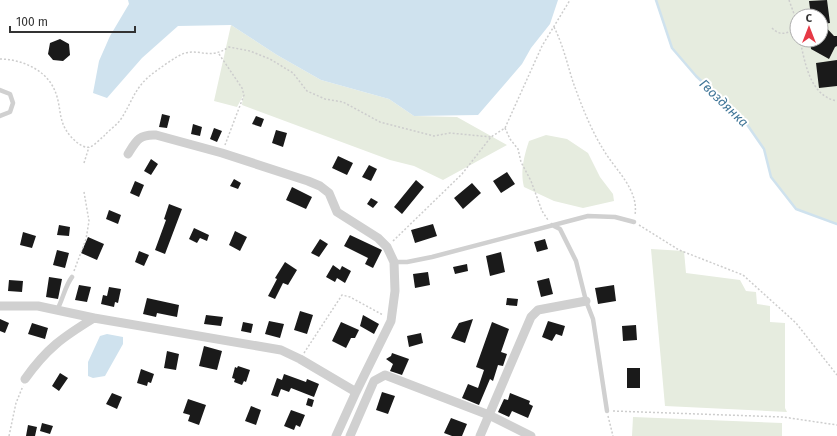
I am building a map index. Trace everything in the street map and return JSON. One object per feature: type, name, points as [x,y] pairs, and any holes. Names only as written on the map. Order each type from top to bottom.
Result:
[{"type":"street","points":[[128,154],[139,138],[148,134],[222,152],[320,186],[329,193],[337,212],[378,238],[387,246],[394,262],[395,291],[391,321],[336,436]]},
{"type":"street","points":[[480,436],[531,317],[538,310],[586,301]]},
{"type":"street","points":[[0,306],[38,306],[94,318],[281,350],[300,359],[356,392]]},
{"type":"street","points":[[25,379],[46,351],[67,334],[94,318]]},
{"type":"street","points":[[350,436],[374,381],[384,375],[489,415],[531,436]]},
{"type":"lane","points":[[0,90],[10,94],[14,103],[10,112],[0,116]]},
{"type":"lane","points":[[394,262],[407,262],[432,257],[588,216],[614,217],[634,222]]},
{"type":"lane","points":[[552,225],[560,229],[576,261],[586,301],[593,319],[607,411]]},
{"type":"lane","points":[[57,310],[64,296],[68,282],[72,277]]},
{"type":"path","points":[[387,246],[406,230],[462,174],[491,137],[505,128],[542,46],[570,0]]},
{"type":"path","points":[[554,27],[562,42],[574,82],[593,130],[603,150],[634,193],[636,210],[634,222],[679,250],[743,274],[796,323],[837,375]]},
{"type":"path","points":[[772,28],[776,32],[783,34],[789,31]]},
{"type":"path","points":[[84,163],[89,147],[121,119],[140,84],[152,74],[185,53],[219,54],[228,48],[250,51],[293,73],[307,91],[325,99],[343,102],[380,122],[434,136],[450,133],[491,137]]},
{"type":"path","points":[[802,48],[812,83],[822,96],[837,101]]},
{"type":"path","points":[[219,54],[238,82],[244,95],[222,152]]},
{"type":"path","points":[[0,59],[8,59],[31,67],[48,78],[58,100],[58,113],[65,129],[73,139],[82,146],[89,147]]},
{"type":"path","points":[[505,128],[510,139],[518,149],[521,162],[531,182],[542,211],[552,225]]},
{"type":"path","points":[[72,277],[86,239],[89,221],[84,192]]},
{"type":"path","points":[[300,359],[320,332],[342,295],[350,297],[391,321]]},
{"type":"path","points":[[9,436],[16,403],[25,379]]},
{"type":"path","points":[[613,436],[607,411],[783,417],[837,425]]},
{"type":"shaded area","points":[[656,0],[837,0],[837,224],[796,209],[771,177],[764,149],[746,123],[696,76],[672,48]]},
{"type":"shaded area","points":[[231,25],[277,55],[321,80],[389,99],[414,116],[457,117],[507,145],[443,180],[414,166],[390,160],[242,105],[243,96],[237,107],[214,101]]},
{"type":"shaded area","points":[[546,135],[567,139],[588,153],[600,177],[613,194],[614,201],[583,208],[554,201],[524,187],[522,176],[523,164],[529,141]]},
{"type":"shaded area","points":[[651,249],[684,251],[686,273],[740,280],[746,291],[756,292],[757,304],[770,306],[770,322],[785,323],[785,408],[787,412],[665,406]]},
{"type":"shaded area","points":[[633,417],[782,423],[782,436],[632,436]]},
{"type":"water","points":[[128,0],[558,0],[550,24],[531,48],[522,64],[478,115],[414,116],[389,99],[321,80],[277,55],[231,25],[178,26],[142,58],[107,98],[93,93],[99,61],[110,36],[129,4]]},
{"type":"water","points":[[107,334],[123,337],[123,344],[105,376],[93,378],[88,376],[88,362],[100,336]]},
{"type":"building","points":[[827,0],[828,8],[810,8],[809,1]]},
{"type":"building","points":[[829,31],[834,36],[837,36],[837,46],[829,59],[811,49],[829,48]]},
{"type":"building","points":[[60,39],[69,44],[70,55],[63,61],[53,60],[48,54],[50,43]]},
{"type":"building","points":[[837,60],[837,86],[819,88],[816,63]]},
{"type":"building","points":[[162,114],[170,116],[167,128],[159,127]]},
{"type":"building","points":[[256,116],[264,119],[261,127],[252,124]]},
{"type":"building","points":[[193,124],[202,127],[200,136],[191,134]]},
{"type":"building","points":[[214,128],[222,131],[217,142],[210,139]]},
{"type":"building","points":[[276,130],[287,133],[283,147],[272,143]]},
{"type":"building","points":[[338,156],[353,163],[347,175],[332,168]]},
{"type":"building","points":[[151,159],[158,164],[151,175],[144,171]]},
{"type":"building","points":[[369,165],[377,169],[371,181],[362,177]]},
{"type":"building","points":[[507,172],[515,184],[501,193],[493,181]]},
{"type":"building","points":[[234,179],[241,183],[238,189],[230,186]]},
{"type":"building","points":[[416,180],[424,187],[402,214],[394,207]]},
{"type":"building","points":[[135,181],[144,185],[139,197],[130,193]]},
{"type":"building","points":[[472,183],[481,193],[463,209],[454,198]]},
{"type":"building","points":[[292,187],[312,197],[306,209],[286,200]]},
{"type":"building","points":[[371,198],[378,202],[373,208],[367,204]]},
{"type":"building","points":[[169,204],[182,209],[165,254],[155,250],[166,220],[164,219]]},
{"type":"building","points":[[109,210],[121,215],[118,224],[106,219]]},
{"type":"building","points":[[433,224],[437,236],[415,243],[411,230]]},
{"type":"building","points":[[59,225],[70,227],[69,236],[57,235]]},
{"type":"building","points":[[194,228],[209,235],[207,241],[200,238],[197,243],[189,239]]},
{"type":"building","points":[[235,231],[247,237],[240,251],[229,245]]},
{"type":"building","points":[[23,232],[36,236],[32,248],[20,245]]},
{"type":"building","points":[[350,235],[382,250],[373,268],[365,264],[368,258],[344,246]]},
{"type":"building","points":[[88,237],[104,244],[97,260],[81,253]]},
{"type":"building","points":[[320,239],[328,244],[319,257],[311,253]]},
{"type":"building","points":[[545,239],[548,249],[537,252],[534,242]]},
{"type":"building","points":[[57,250],[69,253],[65,268],[53,265]]},
{"type":"building","points":[[139,251],[149,255],[144,266],[135,262]]},
{"type":"building","points":[[501,252],[505,272],[490,276],[486,256]]},
{"type":"building","points":[[285,262],[297,270],[288,285],[283,283],[275,299],[268,296],[277,279],[275,278]]},
{"type":"building","points":[[467,264],[468,271],[455,274],[453,267]]},
{"type":"building","points":[[333,265],[340,270],[342,266],[351,271],[345,283],[337,278],[335,282],[326,277]]},
{"type":"building","points":[[428,272],[430,285],[415,288],[413,274]]},
{"type":"building","points":[[49,277],[62,279],[58,299],[46,297]]},
{"type":"building","points":[[549,278],[553,294],[541,297],[537,281]]},
{"type":"building","points":[[9,280],[23,281],[22,292],[8,291]]},
{"type":"building","points":[[79,285],[91,287],[87,302],[75,300]]},
{"type":"building","points":[[614,285],[616,301],[598,304],[595,288]]},
{"type":"building","points":[[109,287],[121,289],[118,303],[115,302],[114,307],[101,304],[103,295],[107,296]]},
{"type":"building","points":[[147,298],[179,305],[177,317],[157,313],[156,317],[143,314]]},
{"type":"building","points":[[507,298],[518,299],[517,306],[506,305]]},
{"type":"building","points":[[300,311],[313,315],[307,334],[294,330]]},
{"type":"building","points":[[206,315],[223,317],[221,326],[204,324]]},
{"type":"building","points":[[363,315],[379,324],[374,334],[360,326]]},
{"type":"building","points":[[0,319],[9,323],[5,333],[0,331]]},
{"type":"building","points":[[473,319],[465,343],[451,338],[459,323]]},
{"type":"building","points":[[269,321],[284,324],[280,338],[265,334]]},
{"type":"building","points":[[548,321],[565,326],[562,336],[556,334],[552,341],[542,337]]},
{"type":"building","points":[[243,322],[253,324],[251,333],[241,331]]},
{"type":"building","points":[[341,322],[359,330],[355,338],[351,338],[346,348],[332,341]]},
{"type":"building","points":[[492,322],[509,329],[501,352],[507,354],[503,366],[498,365],[493,381],[490,379],[479,405],[462,398],[468,384],[478,388],[484,370],[476,367]]},
{"type":"building","points":[[32,323],[48,328],[45,339],[28,334]]},
{"type":"building","points":[[636,325],[637,340],[623,341],[622,326]]},
{"type":"building","points":[[421,333],[423,343],[409,347],[407,336]]},
{"type":"building","points":[[204,346],[222,351],[217,370],[199,366]]},
{"type":"building","points":[[167,351],[179,354],[176,370],[164,368]]},
{"type":"building","points":[[392,353],[409,359],[402,375],[390,371],[393,364],[386,359],[391,356]]},
{"type":"building","points":[[238,366],[250,370],[246,382],[244,381],[242,385],[234,382],[235,379],[232,378],[235,367],[237,368]]},
{"type":"building","points":[[627,368],[640,368],[640,388],[627,388]]},
{"type":"building","points":[[141,369],[154,374],[151,383],[148,382],[147,386],[137,383]]},
{"type":"building","points":[[60,373],[68,378],[59,391],[52,386]]},
{"type":"building","points":[[284,374],[306,382],[307,379],[319,384],[314,397],[291,388],[289,392],[281,389],[278,397],[271,395],[277,378],[282,380]]},
{"type":"building","points":[[382,392],[395,396],[388,414],[376,410]]},
{"type":"building","points":[[112,393],[122,397],[117,409],[106,404]]},
{"type":"building","points":[[510,393],[530,401],[529,404],[533,406],[528,418],[512,411],[509,417],[498,412],[504,399],[508,400]]},
{"type":"building","points":[[308,398],[314,400],[312,407],[306,405]]},
{"type":"building","points":[[188,399],[206,405],[199,425],[188,421],[190,415],[183,413]]},
{"type":"building","points":[[251,406],[261,410],[256,425],[245,421]]},
{"type":"building","points":[[291,410],[305,415],[300,427],[296,425],[294,430],[284,426]]},
{"type":"building","points":[[451,418],[467,424],[462,436],[452,436],[444,433]]},
{"type":"building","points":[[42,423],[53,426],[50,434],[40,431]]},
{"type":"building","points":[[28,425],[37,427],[35,436],[26,436]]},
{"type":"waterway","name":"Гвоздянка","points":[[656,0],[672,48],[696,76],[746,123],[764,149],[771,177],[796,209],[837,224]]}]
